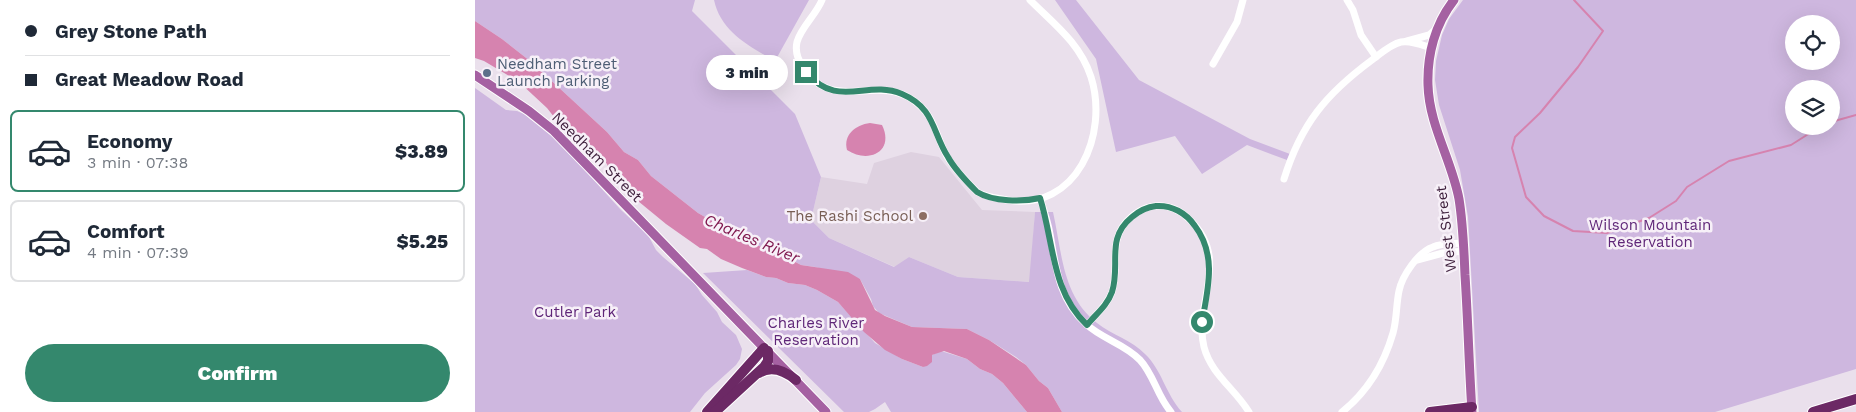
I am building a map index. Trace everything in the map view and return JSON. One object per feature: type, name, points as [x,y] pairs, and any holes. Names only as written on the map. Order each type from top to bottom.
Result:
[{"type":"highway","points":[[715,412],[766,364],[766,350]]},
{"type":"highway","points":[[707,412],[766,350]]},
{"type":"highway","points":[[758,373],[774,369],[796,380]]},
{"type":"highway","points":[[1813,412],[1856,399]]},
{"type":"highway","points":[[1430,412],[1472,409]]},
{"type":"main road","name":"West Street","points":[[1454,0],[1438,27],[1431,48],[1428,85],[1429,99],[1457,190],[1463,247],[1472,409]]},
{"type":"main road","name":"Needham Street","points":[[475,75],[535,115],[554,131],[826,412]]},
{"type":"street","points":[[822,0],[800,35],[796,48],[801,64],[813,80],[827,88],[840,92],[881,90],[907,97],[919,105],[928,115],[935,126],[948,158],[977,192],[1013,201],[1040,198],[1061,187],[1083,165],[1094,132],[1096,102],[1090,74],[1078,49],[1064,31],[1030,0]]},
{"type":"street","points":[[1213,64],[1237,22],[1243,0]]},
{"type":"street","points":[[1347,0],[1353,10],[1361,35],[1376,57]]},
{"type":"street","points":[[1284,179],[1298,143],[1321,106],[1343,82],[1396,44],[1426,36],[1438,27]]},
{"type":"street","points":[[1402,42],[1431,48]]},
{"type":"street","points":[[1040,198],[1049,227],[1059,282],[1069,304],[1087,325],[1140,360],[1149,371],[1160,396],[1171,412]]},
{"type":"street","points":[[1087,325],[1102,309],[1111,294],[1115,276],[1115,247],[1122,227],[1135,214],[1147,208],[1159,206],[1176,209],[1197,228],[1203,237],[1209,257],[1209,279],[1202,332],[1207,355],[1221,380],[1249,412]]},
{"type":"street","points":[[1341,412],[1365,389],[1381,364],[1393,333],[1398,293],[1407,270],[1430,247],[1463,247]]},
{"type":"shaded area","points":[[475,21],[530,61],[607,132],[624,152],[638,160],[651,176],[698,213],[747,241],[801,265],[848,272],[860,279],[875,310],[885,316],[912,327],[967,329],[989,340],[1026,365],[1039,381],[1048,388],[1062,412],[1027,412],[1003,383],[992,374],[980,369],[967,359],[944,351],[932,355],[932,362],[923,367],[902,359],[885,350],[864,332],[838,302],[817,290],[805,285],[766,277],[721,259],[707,249],[700,248],[638,201],[609,171],[607,164],[591,147],[558,122],[547,108],[519,82],[484,61],[475,58]]},
{"type":"shaded area","points":[[870,123],[882,125],[885,142],[882,148],[877,153],[863,156],[847,150],[847,140],[851,132],[855,128]]},
{"type":"shaded area","name":"The Rashi School","points":[[911,152],[939,157],[982,210],[1035,212],[1030,282],[958,277],[909,257],[895,267],[829,238],[811,220],[821,177],[867,184],[874,163]]},
{"type":"green space","points":[[475,0],[695,0],[692,11],[795,114],[821,177],[811,220],[829,238],[894,267],[909,257],[958,277],[1029,282],[1035,212],[1053,212],[1065,272],[1077,300],[1085,312],[1097,323],[1140,349],[1151,360],[1171,397],[1182,412],[1062,412],[1048,388],[1039,381],[1026,365],[989,340],[967,329],[912,327],[879,313],[873,306],[860,279],[801,265],[747,241],[698,213],[651,176],[638,160],[624,152],[607,132],[530,61],[475,21]]},
{"type":"green space","points":[[714,0],[809,0],[775,61],[737,37],[723,21]]},
{"type":"green space","points":[[1055,0],[1076,0],[1139,80],[1250,139],[1290,154],[1287,160],[1247,145],[1202,174],[1175,136],[1116,152],[1096,59]]},
{"type":"green space","name":"Wilson Mountain Reservation","points":[[1463,0],[1856,0],[1856,369],[1715,412],[1479,412],[1468,217],[1460,170],[1439,105],[1435,80],[1436,61],[1442,35],[1449,19]]},
{"type":"green space","name":"Cutler Park","points":[[475,88],[506,110],[524,114],[559,142],[621,210],[648,235],[656,250],[695,284],[717,312],[722,322],[736,335],[742,349],[740,359],[736,365],[705,393],[690,412],[475,412]]},
{"type":"green space","name":"Charles River Reservation","points":[[747,270],[788,283],[805,285],[838,302],[875,343],[902,359],[923,367],[932,360],[932,355],[941,351],[967,359],[1003,383],[1027,412],[891,412],[885,402],[869,412],[844,412],[703,273]]},
{"type":"waterway","points":[[1574,0],[1603,31],[1578,67],[1540,113],[1515,137],[1512,148],[1526,197],[1544,216],[1573,231],[1607,233],[1649,218],[1676,201],[1687,187],[1729,161],[1791,145],[1807,135]]},
{"type":"waterway","points":[[1840,119],[1856,115]]},
{"type":"place","name":"Needham Street Launch Parking","points":[[487,73]]},
{"type":"place","name":"The Rashi School","points":[[923,216]]},
{"type":"route","points":[[806,72],[813,80],[831,90],[848,93],[881,90],[895,92],[911,99],[931,119],[948,158],[977,192],[982,195],[1013,201],[1040,198],[1049,227],[1055,265],[1063,293],[1069,304],[1087,325],[1102,309],[1111,294],[1115,276],[1115,243],[1122,227],[1143,209],[1159,206],[1176,209],[1194,224],[1207,247],[1210,269],[1202,322]]},
{"type":"water label","name":"Charles River","points":[[752,238]]}]
